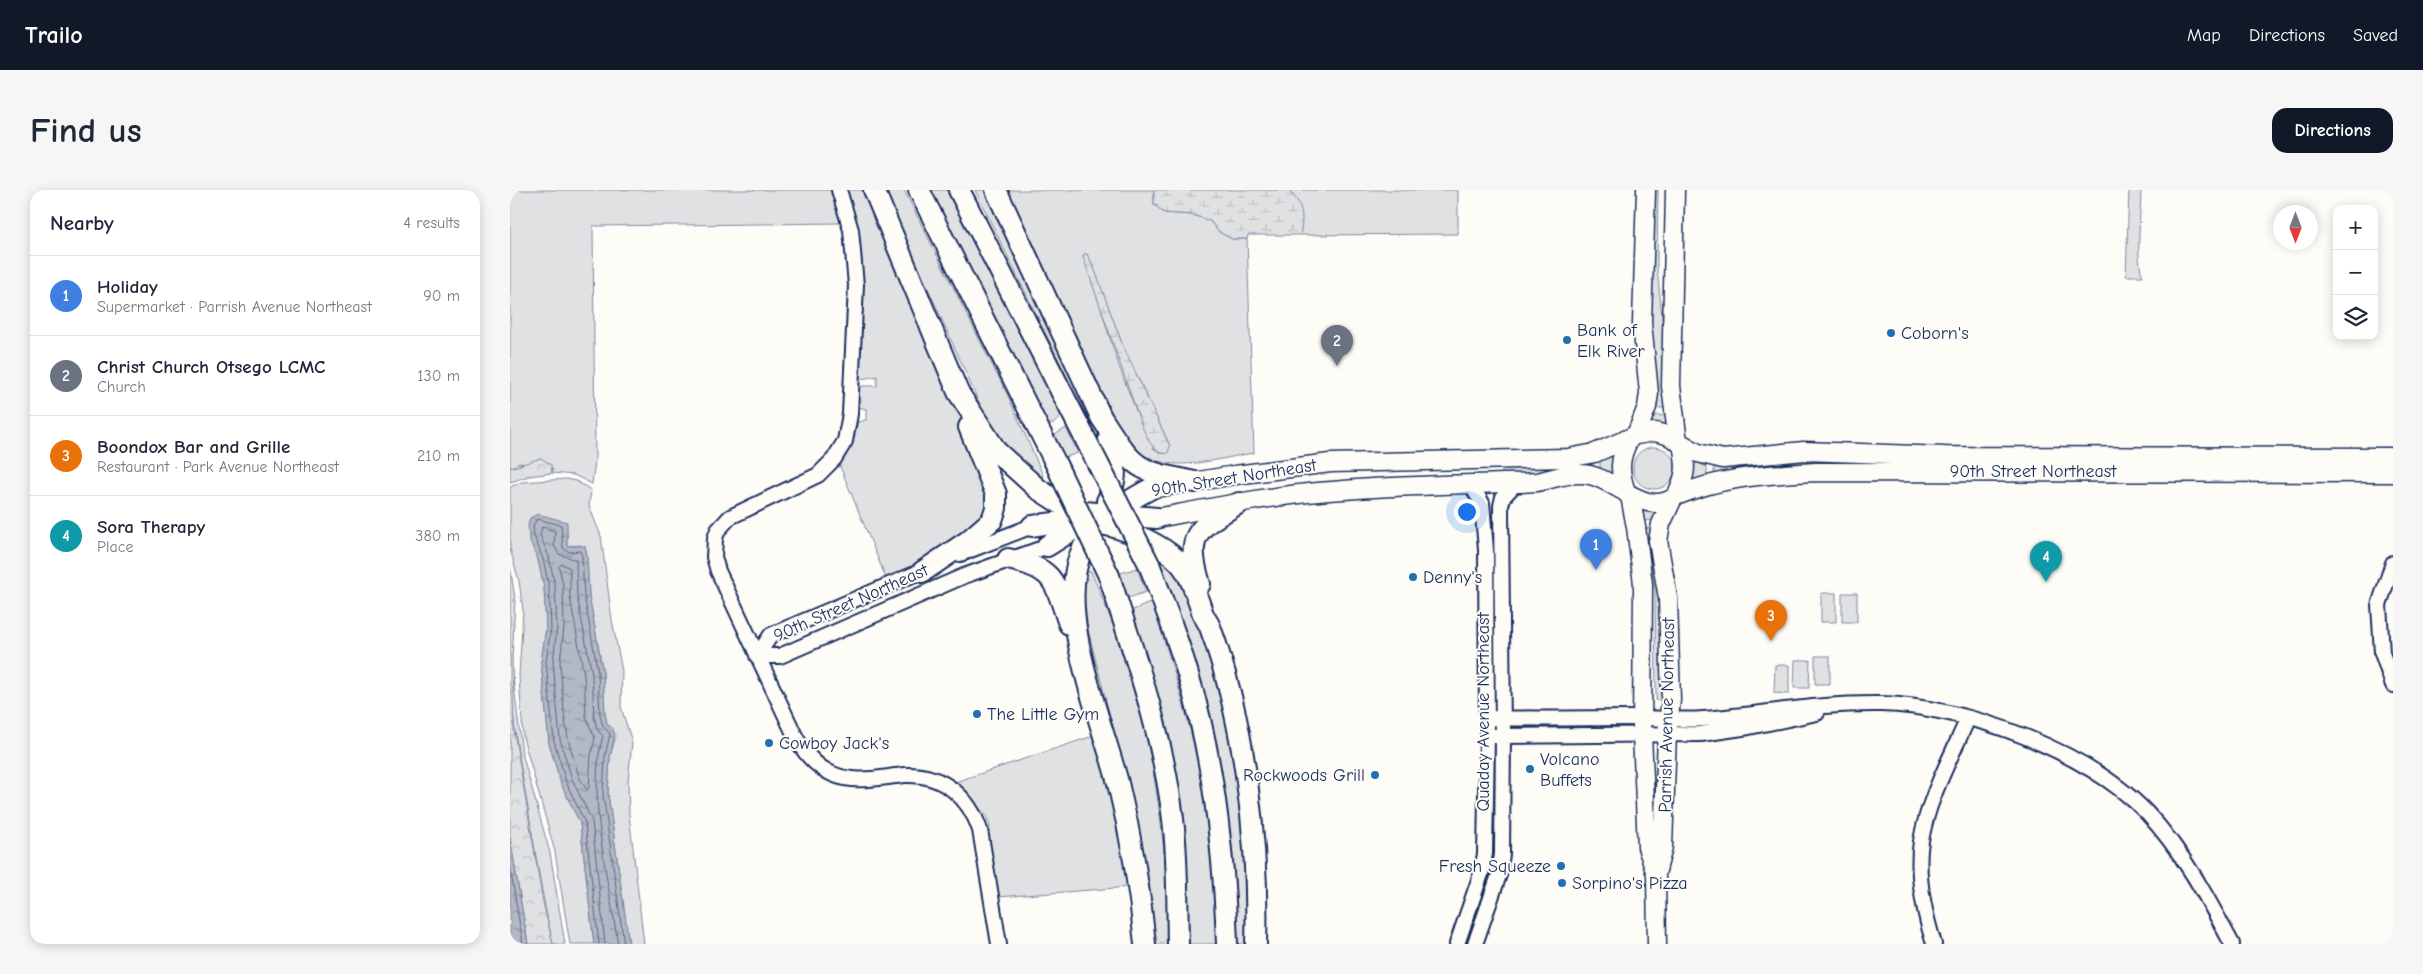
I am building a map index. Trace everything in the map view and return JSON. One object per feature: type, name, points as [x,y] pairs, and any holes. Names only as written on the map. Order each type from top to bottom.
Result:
[{"type":"highway","points":[[874,190],[958,392],[966,419],[993,486],[996,508],[992,520],[982,531],[922,572]]},
{"type":"highway","points":[[919,190],[1054,460],[1109,576],[1144,680],[1162,755],[1173,819],[1178,944]]},
{"type":"highway","points":[[959,190],[1149,564],[1187,672],[1205,745],[1217,813],[1225,884],[1227,944]]},
{"type":"highway","points":[[996,190],[1101,417],[1116,458],[1115,477],[1076,565],[1074,594],[1078,651]]},
{"type":"highway","points":[[958,392],[997,452],[1038,489],[1156,544],[1178,560],[1187,573],[1204,617],[1209,624]]},
{"type":"highway","points":[[1101,417],[1122,450],[1139,467],[1155,474],[1195,482]]},
{"type":"highway","points":[[1047,546],[1150,489]]},
{"type":"highway","points":[[1239,503],[1199,530],[1194,542],[1194,566],[1226,681],[1244,764],[1257,878],[1256,944]]},
{"type":"highway","points":[[1032,526],[1098,517],[1157,518]]},
{"type":"highway","points":[[1008,559],[1032,564],[1049,575],[1058,590],[1118,784],[1141,900],[1145,944]]},
{"type":"main road","points":[[1644,193],[1642,323],[1649,393],[1647,407],[1620,460],[1620,471],[1629,495],[1651,502],[1674,497],[1685,478],[1686,468],[1671,386],[1675,190]]},
{"type":"main road","points":[[1633,437],[1655,432],[1680,443]]},
{"type":"main road","name":"90th Street Northeast","points":[[1150,489],[1330,463],[1568,458],[1603,450],[1633,437]]},
{"type":"main road","name":"90th Street Northeast","points":[[1680,443],[1698,453],[1723,459],[1804,451],[1955,456],[2393,457]]},
{"type":"main road","name":"90th Street Northeast","points":[[1674,497],[1700,486],[1729,479],[1816,472],[2393,473]]},
{"type":"main road","name":"90th Street Northeast","points":[[1157,518],[1239,503],[1362,488],[1536,482],[1582,474],[1605,480],[1629,495]]},
{"type":"main road","name":"Parrish Avenue Northeast","points":[[1629,495],[1636,527],[1642,584],[1642,726],[1647,847],[1656,874]]},
{"type":"main road","name":"Parrish Avenue Northeast","points":[[1657,944],[1656,874],[1663,847],[1668,727],[1671,700],[1668,598],[1658,542],[1661,524],[1674,497]]},
{"type":"street","points":[[839,190],[851,230],[856,285],[851,400],[845,441],[834,459],[818,475],[730,517],[718,530],[714,547],[718,571],[796,738],[812,760],[821,768],[851,779],[923,776],[939,780],[964,799],[975,813],[980,830],[1000,944]]},
{"type":"street","name":"Quaday Avenue Northeast","points":[[1476,944],[1499,875],[1503,736],[1501,506],[1503,497],[1517,482]]},
{"type":"street","name":"Quaday Avenue Northeast","points":[[1457,944],[1481,874],[1485,854],[1487,718],[1485,528],[1482,503],[1470,483]]},
{"type":"street","name":"90th Street Northeast","points":[[757,656],[771,635],[989,542],[1032,526]]},
{"type":"street","name":"90th Street Northeast","points":[[757,656],[780,656],[964,576],[1047,546]]},
{"type":"street","points":[[2393,563],[2379,605],[2382,653],[2393,685]]},
{"type":"street","points":[[1487,718],[1668,727],[1701,734],[1793,719],[1846,705],[1882,704],[1921,707],[1968,718],[2014,733],[2068,757],[2098,773],[2127,795],[2165,834],[2207,899],[2232,944]]},
{"type":"street","points":[[1934,944],[1922,885],[1921,843],[1925,820],[1968,718]]},
{"type":"street","points":[[1487,736],[1642,726]]},
{"type":"green space","points":[[510,190],[832,190],[842,223],[593,226],[595,461],[592,484],[574,475],[552,473],[553,469],[519,463],[510,468]]},
{"type":"green space","points":[[846,190],[864,190],[880,233],[963,420],[991,503],[971,528],[945,548],[886,578],[839,464],[850,448],[858,422],[866,420],[866,409],[858,407],[858,386],[877,386],[877,376],[861,379],[859,377],[862,306],[861,259],[853,213]]},
{"type":"green space","points":[[884,190],[904,190],[1009,398],[1043,475],[1041,479],[1010,450],[985,416]]},
{"type":"green space","points":[[927,190],[950,190],[1062,413],[1061,417],[1053,424],[1047,424]]},
{"type":"green space","points":[[975,190],[992,190],[1103,430],[1107,458]]},
{"type":"green space","points":[[1004,190],[1154,190],[1154,204],[1164,213],[1193,215],[1210,221],[1219,232],[1232,239],[1247,239],[1254,453],[1186,464],[1160,462],[1149,457],[1146,461],[1131,448],[1114,417]],"holes":[[[1087,254],[1123,346],[1170,446],[1154,449],[1143,426],[1123,378]]]},
{"type":"green space","points":[[1154,190],[1287,190],[1296,199],[1301,210],[1300,235],[1248,235],[1247,239],[1232,239],[1219,232],[1210,221],[1193,215],[1164,213],[1154,204]]},
{"type":"green space","points":[[1287,190],[1458,190],[1458,234],[1300,235],[1300,210],[1295,199]]},
{"type":"green space","points":[[1654,190],[1658,190],[1657,268],[1665,346],[1667,408],[1657,408],[1658,393],[1652,351],[1651,310]]},
{"type":"green space","points":[[2129,190],[2141,190],[2139,260],[2143,276],[2126,276]]},
{"type":"green space","points":[[1084,254],[1087,254],[1093,265],[1123,346],[1170,446],[1168,453],[1158,452],[1154,448],[1141,424],[1083,257]]},
{"type":"green space","points":[[1655,415],[1667,416],[1668,425],[1650,424]]},
{"type":"green space","points":[[1066,428],[1078,453],[1063,458],[1053,436]]},
{"type":"green space","points":[[1654,447],[1669,453],[1675,468],[1669,483],[1654,489],[1639,483],[1633,468],[1639,453]]},
{"type":"green space","points":[[1612,455],[1615,458],[1613,476],[1600,469],[1600,459]]},
{"type":"green space","points":[[541,458],[551,465],[552,473],[529,476],[510,482],[510,468]]},
{"type":"green space","points":[[1593,460],[1593,467],[1502,477],[1502,466]]},
{"type":"green space","points":[[1694,461],[1707,467],[1707,477],[1695,482],[1692,479]]},
{"type":"green space","points":[[1791,461],[1837,463],[1837,466],[1714,477],[1714,468]]},
{"type":"green space","points":[[566,479],[576,481],[591,490],[589,506],[601,536],[612,620],[622,671],[621,707],[632,742],[628,782],[629,814],[644,944],[629,944],[608,794],[610,757],[615,739],[613,728],[607,724],[605,714],[603,673],[589,595],[586,550],[581,545],[567,546],[567,528],[529,538],[538,560],[544,587],[546,628],[541,662],[549,743],[561,784],[580,823],[594,944],[570,944],[555,852],[523,737],[519,676],[523,610],[519,581],[510,549],[510,487],[522,482]]},
{"type":"green space","points":[[1643,511],[1658,512],[1655,523],[1649,520],[1643,522]]},
{"type":"green space","points":[[1644,529],[1653,529],[1659,586],[1663,700],[1656,700],[1655,590]]},
{"type":"green space","points":[[1153,551],[1178,564],[1212,653],[1221,688],[1229,724],[1240,797],[1250,944],[1237,944],[1236,893],[1225,793],[1203,694],[1189,646]]},
{"type":"green space","points":[[510,566],[515,599],[512,661],[514,731],[543,902],[553,944],[528,944],[510,838]]},
{"type":"green space","points":[[1137,568],[1146,592],[1128,598],[1125,597],[1114,575]]},
{"type":"green space","points":[[1091,571],[1125,659],[1152,764],[1166,872],[1168,944],[1153,944],[1136,819],[1084,614],[1082,597],[1085,572]]},
{"type":"green space","points":[[1821,593],[1836,593],[1836,622],[1821,622]]},
{"type":"green space","points":[[1842,593],[1857,593],[1857,622],[1842,622]]},
{"type":"green space","points":[[1150,603],[1153,606],[1182,699],[1205,795],[1214,860],[1216,944],[1188,944],[1186,860],[1175,777],[1157,695],[1132,615],[1133,610]]},
{"type":"green space","points":[[1815,656],[1830,656],[1830,684],[1815,684]]},
{"type":"green space","points":[[1795,660],[1810,660],[1809,688],[1794,688]]},
{"type":"green space","points":[[1775,665],[1789,665],[1789,694],[1774,693]]},
{"type":"green space","points":[[513,677],[522,753],[550,853],[565,944],[553,944],[545,909],[516,740],[512,693]]},
{"type":"green space","points":[[1096,735],[1130,887],[998,897],[988,834],[990,826],[985,813],[978,808],[955,782]]},
{"type":"water","points":[[538,514],[567,522],[567,546],[585,546],[589,595],[603,673],[605,714],[607,724],[615,734],[610,757],[608,794],[629,944],[594,944],[580,823],[561,784],[549,743],[541,662],[546,628],[544,587],[538,560],[529,538],[528,525],[530,518]]},
{"type":"water","points":[[510,838],[528,944],[510,944]]},
{"type":"place","name":"Coborn's","points":[[1891,333]]},
{"type":"place","name":"Bank of Elk River","points":[[1567,340]]},
{"type":"place","name":"Christ Church Otsego LCMC","points":[[1337,366]]},
{"type":"place","name":"Holiday","points":[[1596,570]]},
{"type":"place","name":"Denny's","points":[[1413,577]]},
{"type":"place","name":"Sora Therapy","points":[[2046,582]]},
{"type":"place","name":"Boondox Bar and Grille","points":[[1771,641]]},
{"type":"place","name":"The Little Gym","points":[[977,714]]},
{"type":"place","name":"Cowboy Jack's","points":[[769,743]]},
{"type":"place","name":"Volcano Buffets","points":[[1530,769]]},
{"type":"place","name":"Rockwoods Grill","points":[[1375,775]]},
{"type":"place","name":"Fresh Squeeze","points":[[1561,866]]},
{"type":"place","name":"Sorpino's Pizza","points":[[1562,883]]}]
